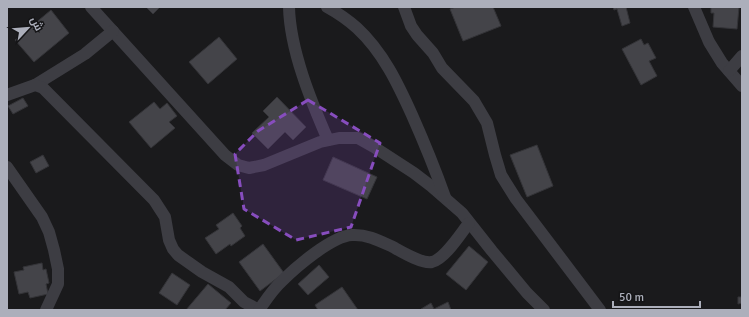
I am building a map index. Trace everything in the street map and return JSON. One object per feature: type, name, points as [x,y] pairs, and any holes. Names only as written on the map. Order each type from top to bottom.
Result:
[{"type":"street","points":[[92,7],[225,155],[238,165],[249,168],[264,165],[300,149],[328,140],[339,138],[358,138],[414,174],[462,213],[527,293],[544,310]]},
{"type":"street","points":[[289,7],[291,28],[305,82],[328,140]]},
{"type":"street","points":[[327,7],[342,16],[358,29],[384,60],[394,75],[425,143],[446,199]]},
{"type":"street","points":[[404,7],[411,26],[417,35],[433,53],[442,68],[474,101],[487,123],[501,175],[516,199],[600,310]]},
{"type":"street","points":[[694,7],[709,42],[729,72],[742,86]]},
{"type":"street","points":[[7,95],[35,85],[85,54],[113,31]]},
{"type":"street","points":[[729,72],[742,56]]},
{"type":"street","points":[[35,85],[43,88],[51,95],[154,200],[165,217],[172,249],[202,272],[229,287],[244,302],[259,310],[280,282],[300,264],[327,245],[340,238],[351,235],[364,235],[380,241],[423,262],[432,262],[439,259],[447,251],[469,223]]},
{"type":"street","points":[[7,167],[42,217],[49,232],[54,250],[58,269],[58,284],[46,310]]},
{"type":"highlighted area","points":[[308,100],[380,143],[351,227],[296,240],[244,209],[235,154],[258,131]]},
{"type":"building","points":[[146,7],[160,7],[153,14]]},
{"type":"building","points":[[456,7],[493,7],[501,26],[463,41],[450,9]]},
{"type":"building","points":[[613,7],[626,7],[630,23],[622,26],[617,9],[614,10]]},
{"type":"building","points":[[711,7],[739,7],[737,29],[713,27],[714,13],[711,13]]},
{"type":"building","points":[[51,10],[69,33],[34,62],[15,40]]},
{"type":"building","points":[[219,37],[237,59],[208,84],[189,62]]},
{"type":"building","points":[[641,39],[644,45],[648,43],[656,58],[649,61],[657,76],[641,85],[622,49]]},
{"type":"building","points":[[277,97],[306,127],[293,140],[285,132],[268,149],[252,133],[269,117],[263,111]]},
{"type":"building","points":[[23,98],[28,106],[13,114],[8,106]]},
{"type":"building","points":[[154,102],[160,109],[167,103],[177,116],[169,122],[175,128],[151,148],[129,122]]},
{"type":"building","points":[[537,145],[553,186],[527,197],[510,155]]},
{"type":"building","points":[[43,155],[49,166],[36,173],[30,162]]},
{"type":"building","points":[[333,157],[377,177],[367,199],[323,180]]},
{"type":"building","points":[[233,213],[242,226],[240,228],[245,236],[216,254],[205,238],[219,229],[216,225]]},
{"type":"building","points":[[263,244],[284,273],[260,291],[239,262]]},
{"type":"building","points":[[469,246],[488,262],[466,290],[446,274]]},
{"type":"building","points":[[42,263],[43,270],[46,269],[49,283],[46,284],[48,294],[30,298],[28,292],[19,294],[14,272],[24,270],[23,267]]},
{"type":"building","points":[[319,265],[329,277],[308,295],[298,284]]},
{"type":"building","points":[[172,273],[190,285],[177,305],[159,293]]},
{"type":"building","points":[[208,284],[231,303],[225,310],[186,310]]},
{"type":"building","points":[[342,287],[358,310],[318,310],[315,305]]},
{"type":"building","points":[[738,297],[742,297],[742,303],[738,304]]},
{"type":"building","points":[[448,302],[451,310],[421,310],[431,303],[434,309]]}]
